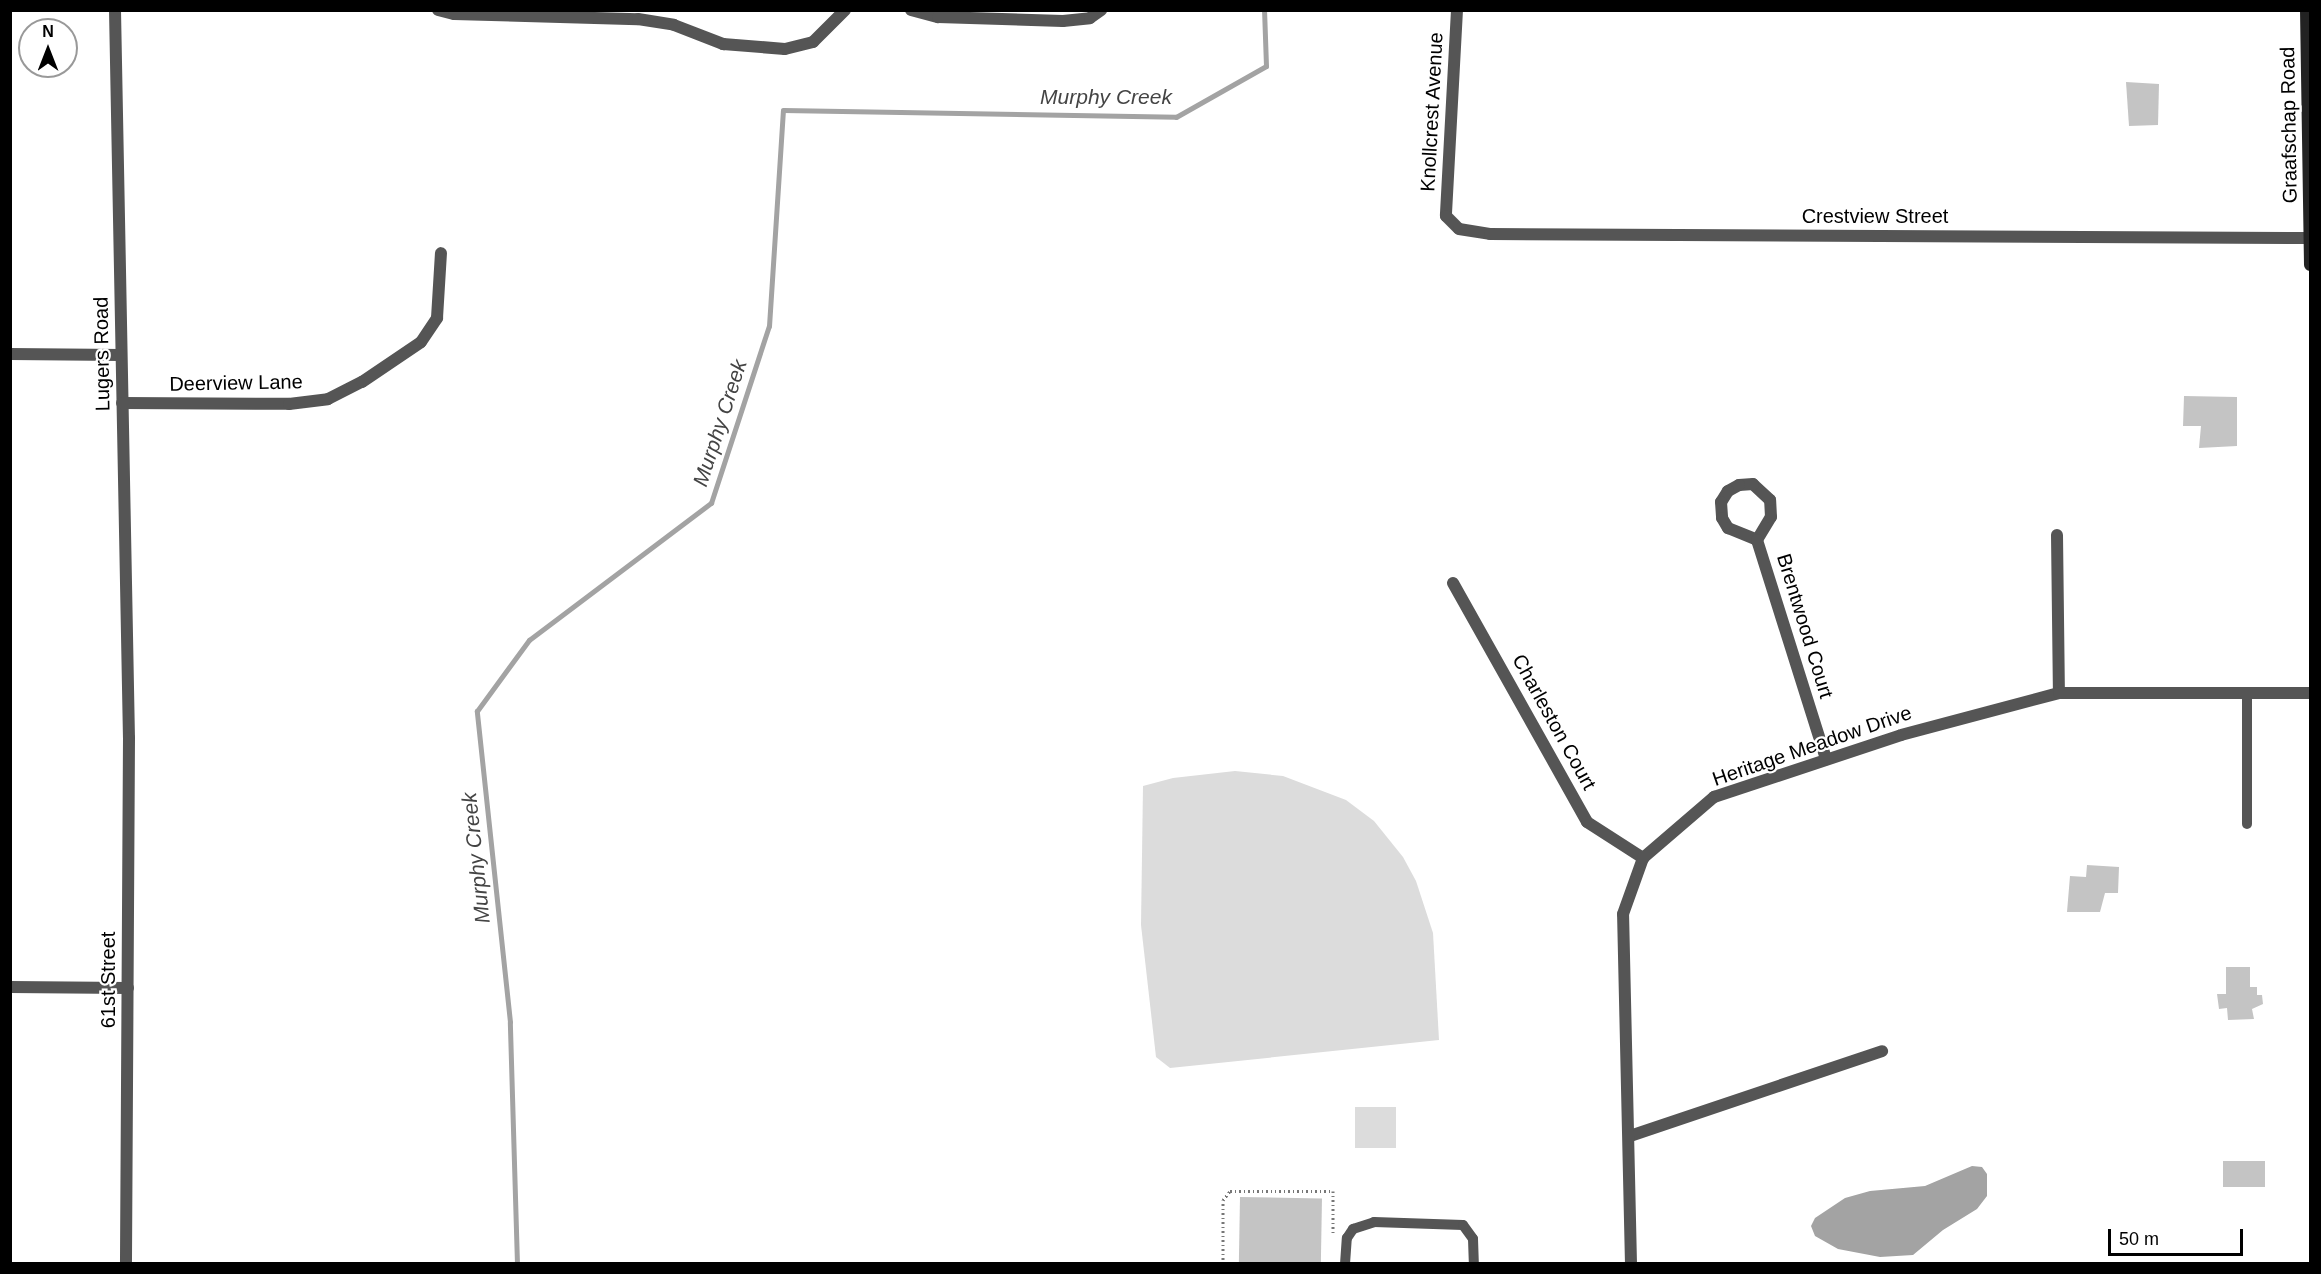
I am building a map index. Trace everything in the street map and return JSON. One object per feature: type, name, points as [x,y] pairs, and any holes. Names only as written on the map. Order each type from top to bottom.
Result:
[{"type":"street","name":"Lugers Road","points":[[115,10],[128,698]]},
{"type":"street","points":[[438,10],[454,14],[638,19],[674,25],[723,44],[785,49],[813,42],[845,10]]},
{"type":"street","points":[[911,10],[938,17],[1063,21],[1090,18],[1101,10]]},
{"type":"street","name":"Knollcrest Avenue","points":[[1446,216],[1457,10]]},
{"type":"street","name":"Graafschap Road","points":[[2306,10],[2310,265]]},
{"type":"street","name":"Crestview Street","points":[[1446,216],[1459,229],[1490,234],[2310,238]]},
{"type":"street","name":"Deerview Lane","points":[[122,403],[289,404],[328,399],[362,382],[421,342],[437,318],[441,253]]},
{"type":"street","points":[[10,354],[121,355]]},
{"type":"street","name":"Brentwood Court","points":[[1757,540],[1728,528],[1722,518],[1721,502],[1728,491],[1739,485],[1753,484],[1770,500],[1771,517],[1757,540],[1826,759]]},
{"type":"street","points":[[2057,534],[2059,693]]},
{"type":"street","name":"Charleston Court","points":[[1453,582],[1587,822],[1643,858]]},
{"type":"street","name":"Heritage Meadow Drive","points":[[1631,1263],[1630,1136],[1623,914],[1643,858],[1714,797],[1826,759],[2059,693],[2310,693]]},
{"type":"street","name":"61st Street","points":[[126,1263],[128,698]]},
{"type":"street","points":[[10,987],[128,988]]},
{"type":"street","points":[[1630,1136],[1882,1051]]},
{"type":"lane","points":[[2247,694],[2247,824]]},
{"type":"lane","points":[[1345,1263],[1347,1238],[1353,1229],[1374,1222],[1463,1225],[1473,1239],[1474,1263]]},
{"type":"path","points":[[1223,1263],[1223,1200],[1234,1190],[1333,1191],[1332,1243]]},
{"type":"shaded area","points":[[1235,771],[1283,776],[1346,800],[1374,821],[1403,857],[1416,881],[1433,933],[1439,1040],[1170,1068],[1156,1057],[1141,925],[1143,786],[1173,778]]},
{"type":"shaded area","points":[[1355,1107],[1396,1107],[1396,1148],[1355,1148]]},
{"type":"shaded area","points":[[1972,1166],[1982,1167],[1987,1174],[1987,1196],[1977,1209],[1943,1230],[1913,1255],[1880,1257],[1838,1249],[1815,1236],[1811,1226],[1815,1218],[1845,1198],[1870,1191],[1925,1186]]},
{"type":"building","points":[[2126,82],[2159,84],[2158,125],[2129,126]]},
{"type":"building","points":[[2184,396],[2237,397],[2237,446],[2199,448],[2201,426],[2183,426]]},
{"type":"building","points":[[2087,865],[2119,867],[2118,893],[2105,893],[2100,912],[2067,912],[2070,876],[2086,877]]},
{"type":"building","points":[[2226,967],[2250,967],[2250,987],[2257,987],[2257,995],[2262,995],[2263,1004],[2252,1009],[2254,1019],[2228,1020],[2227,1008],[2219,1009],[2217,994],[2226,994]]},
{"type":"building","points":[[2223,1161],[2265,1161],[2265,1187],[2223,1187]]},
{"type":"building","points":[[1240,1197],[1322,1198],[1321,1264],[1239,1263]]},
{"type":"waterway","name":"Murphy Creek","points":[[517,1264],[510,1022],[477,711],[529,640],[711,503],[769,326],[783,110],[1176,117],[1266,66],[1264,10]]}]
